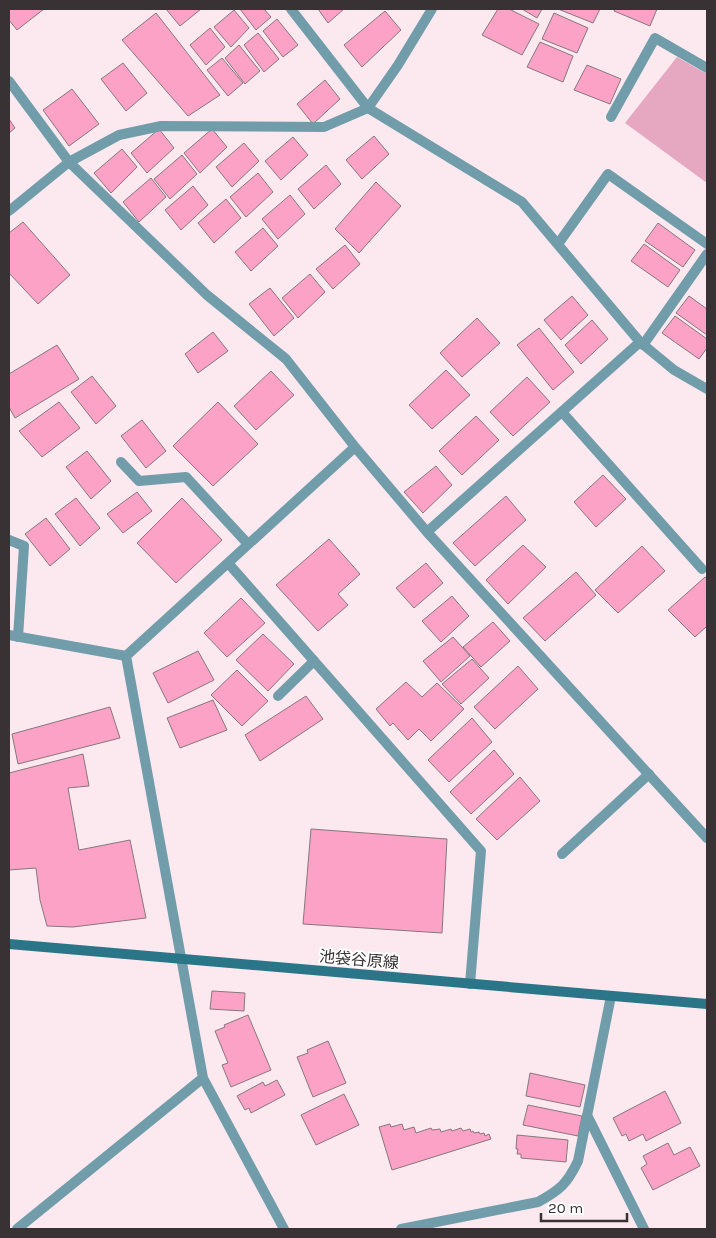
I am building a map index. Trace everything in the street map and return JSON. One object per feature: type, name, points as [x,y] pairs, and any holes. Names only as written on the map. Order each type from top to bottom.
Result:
[{"type":"main road","name":"池袋谷原線","points":[[9,944],[707,1004]]},
{"type":"street","points":[[291,9],[368,108],[522,202],[642,343],[674,370],[707,389]]},
{"type":"street","points":[[9,211],[69,162],[119,135],[161,126],[324,127],[368,108],[398,65],[432,9]]},
{"type":"street","points":[[611,117],[655,38],[707,68]]},
{"type":"street","points":[[9,81],[69,162],[207,295],[286,359],[355,447],[427,532],[707,838]]},
{"type":"street","points":[[558,244],[608,174],[707,244]]},
{"type":"street","points":[[427,532],[642,343],[707,254]]},
{"type":"street","points":[[562,412],[702,570]]},
{"type":"street","points":[[126,656],[355,447]]},
{"type":"street","points":[[121,462],[139,481],[186,477],[248,544]]},
{"type":"street","points":[[9,540],[24,546],[13,636],[126,656]]},
{"type":"street","points":[[228,563],[481,851],[470,984]]},
{"type":"street","points":[[126,656],[183,959],[203,1078],[284,1229]]},
{"type":"street","points":[[278,696],[314,661]]},
{"type":"street","points":[[562,854],[649,774]]},
{"type":"street","points":[[401,1229],[538,1202],[554,1194],[569,1180],[578,1161],[611,996]]},
{"type":"street","points":[[17,1229],[203,1078]]},
{"type":"street","points":[[587,1115],[644,1229]]},
{"type":"shaded area","points":[[677,57],[707,74],[707,183],[625,123]]},
{"type":"building","points":[[9,9],[44,9],[17,30],[9,20]]},
{"type":"building","points":[[166,9],[201,9],[180,26]]},
{"type":"building","points":[[240,9],[264,9],[271,17],[256,30]]},
{"type":"building","points":[[318,9],[344,9],[328,23]]},
{"type":"building","points":[[498,9],[509,9],[539,24],[522,55],[482,35]]},
{"type":"building","points":[[522,9],[542,9],[537,18]]},
{"type":"building","points":[[558,9],[600,9],[593,23]]},
{"type":"building","points":[[615,9],[657,9],[650,26],[614,11]]},
{"type":"building","points":[[234,10],[249,28],[231,47],[214,27]]},
{"type":"building","points":[[385,11],[401,30],[362,67],[344,45]]},
{"type":"building","points":[[156,13],[220,95],[188,116],[122,40]]},
{"type":"building","points":[[554,13],[588,28],[577,53],[542,39]]},
{"type":"building","points":[[277,19],[298,45],[283,57],[263,31]]},
{"type":"building","points":[[210,28],[225,47],[206,65],[190,45]]},
{"type":"building","points":[[258,33],[279,59],[264,72],[244,45]]},
{"type":"building","points":[[540,42],[573,56],[563,82],[527,67]]},
{"type":"building","points":[[239,45],[260,71],[245,84],[225,58]]},
{"type":"building","points":[[222,58],[243,83],[228,96],[207,70]]},
{"type":"building","points":[[123,63],[147,93],[126,111],[101,79]]},
{"type":"building","points":[[587,65],[621,79],[610,104],[574,90]]},
{"type":"building","points":[[325,80],[340,99],[313,124],[297,104]]},
{"type":"building","points":[[72,89],[99,124],[69,146],[43,110]]},
{"type":"building","points":[[9,119],[15,128],[9,133]]},
{"type":"building","points":[[159,129],[174,148],[147,173],[131,153]]},
{"type":"building","points":[[212,129],[227,147],[200,173],[184,153]]},
{"type":"building","points":[[374,136],[389,154],[362,179],[346,160]]},
{"type":"building","points":[[293,137],[308,155],[281,180],[265,161]]},
{"type":"building","points":[[244,143],[259,161],[232,187],[216,167]]},
{"type":"building","points":[[122,149],[137,167],[111,193],[94,173]]},
{"type":"building","points":[[182,155],[197,174],[170,199],[154,179]]},
{"type":"building","points":[[326,165],[341,184],[314,209],[298,189]]},
{"type":"building","points":[[258,173],[273,192],[246,217],[230,197]]},
{"type":"building","points":[[151,178],[166,197],[139,222],[123,202]]},
{"type":"building","points":[[376,182],[401,206],[359,253],[335,229]]},
{"type":"building","points":[[193,186],[208,205],[181,230],[165,210]]},
{"type":"building","points":[[290,195],[305,214],[278,239],[262,219]]},
{"type":"building","points":[[226,199],[241,218],[214,243],[198,223]]},
{"type":"building","points":[[23,222],[70,275],[38,304],[9,273],[9,233]]},
{"type":"building","points":[[658,223],[695,250],[683,267],[645,241]]},
{"type":"building","points":[[263,228],[278,246],[251,271],[235,252]]},
{"type":"building","points":[[644,244],[680,270],[668,287],[631,261]]},
{"type":"building","points":[[345,245],[360,264],[333,289],[316,269]]},
{"type":"building","points":[[310,274],[325,292],[298,318],[282,298]]},
{"type":"building","points":[[270,288],[294,318],[274,336],[249,304]]},
{"type":"building","points":[[572,296],[588,315],[561,340],[544,320]]},
{"type":"building","points":[[689,296],[707,309],[707,335],[676,313]]},
{"type":"building","points":[[675,316],[707,339],[707,348],[699,359],[662,333]]},
{"type":"building","points":[[477,318],[500,343],[462,377],[440,353]]},
{"type":"building","points":[[592,320],[608,339],[581,364],[565,345]]},
{"type":"building","points":[[539,328],[574,372],[553,390],[517,345]]},
{"type":"building","points":[[213,332],[228,351],[198,373],[185,354]]},
{"type":"building","points":[[57,345],[79,379],[15,418],[9,407],[9,374]]},
{"type":"building","points":[[446,370],[470,395],[432,429],[409,405]]},
{"type":"building","points":[[271,371],[294,395],[256,430],[234,406]]},
{"type":"building","points":[[92,376],[116,406],[96,424],[71,392]]},
{"type":"building","points":[[527,377],[550,402],[513,436],[490,412]]},
{"type":"building","points":[[59,402],[80,428],[42,457],[19,431]]},
{"type":"building","points":[[218,402],[258,444],[213,486],[173,446]]},
{"type":"building","points":[[476,416],[499,440],[462,475],[439,451]]},
{"type":"building","points":[[142,420],[166,451],[146,468],[121,436]]},
{"type":"building","points":[[87,451],[111,481],[91,499],[66,467]]},
{"type":"building","points":[[436,466],[452,485],[423,513],[404,492]]},
{"type":"building","points":[[603,475],[626,499],[596,527],[574,502]]},
{"type":"building","points":[[137,492],[152,511],[123,533],[107,514]]},
{"type":"building","points":[[506,496],[526,520],[475,566],[453,543]]},
{"type":"building","points":[[76,498],[100,528],[80,546],[55,514]]},
{"type":"building","points":[[182,498],[222,540],[176,583],[137,543]]},
{"type":"building","points":[[46,518],[70,549],[50,566],[25,534]]},
{"type":"building","points":[[329,539],[360,574],[338,594],[348,605],[318,631],[276,585]]},
{"type":"building","points":[[523,545],[546,567],[508,604],[486,580]]},
{"type":"building","points":[[642,546],[665,571],[618,613],[595,590]]},
{"type":"building","points":[[426,563],[443,583],[414,608],[396,588]]},
{"type":"building","points":[[576,572],[596,595],[545,641],[523,618]]},
{"type":"building","points":[[705,577],[707,579],[707,626],[695,637],[668,610]]},
{"type":"building","points":[[452,596],[469,616],[441,642],[422,621]]},
{"type":"building","points":[[241,598],[265,623],[227,657],[204,633]]},
{"type":"building","points":[[493,622],[510,641],[481,667],[463,647]]},
{"type":"building","points":[[263,634],[294,664],[268,691],[236,660]]},
{"type":"building","points":[[453,637],[470,656],[441,682],[423,661]]},
{"type":"building","points":[[198,651],[214,680],[168,703],[153,673]]},
{"type":"building","points":[[472,659],[489,678],[461,704],[442,684]]},
{"type":"building","points":[[518,666],[538,689],[495,729],[474,707]]},
{"type":"building","points":[[237,670],[268,701],[242,726],[211,695]]},
{"type":"building","points":[[406,682],[422,697],[437,683],[464,709],[431,741],[419,729],[408,740],[393,723],[390,726],[376,709]]},
{"type":"building","points":[[306,696],[323,719],[260,761],[245,735]]},
{"type":"building","points":[[213,700],[227,730],[180,748],[167,718]]},
{"type":"building","points":[[110,707],[120,738],[18,764],[12,734]]},
{"type":"building","points":[[472,718],[492,742],[449,782],[428,760]]},
{"type":"building","points":[[494,750],[514,774],[471,814],[450,792]]},
{"type":"building","points":[[83,754],[89,786],[68,788],[79,850],[130,840],[146,918],[73,927],[47,926],[40,900],[36,868],[9,870],[9,773]]},
{"type":"building","points":[[520,777],[540,801],[497,840],[476,819]]},
{"type":"building","points":[[311,829],[447,839],[442,933],[303,924]]},
{"type":"building","points":[[212,991],[245,993],[244,1011],[210,1009]]},
{"type":"building","points":[[248,1015],[271,1070],[231,1087],[222,1065],[228,1063],[215,1031]]},
{"type":"building","points":[[328,1041],[346,1083],[313,1097],[297,1057],[308,1053],[307,1050]]},
{"type":"building","points":[[530,1073],[585,1085],[580,1107],[526,1096]]},
{"type":"building","points":[[277,1080],[285,1095],[251,1113],[249,1108],[245,1110],[237,1096],[263,1082],[265,1086]]},
{"type":"building","points":[[665,1091],[681,1123],[646,1141],[643,1134],[629,1141],[626,1134],[622,1136],[613,1118]]},
{"type":"building","points":[[344,1094],[359,1125],[316,1145],[301,1115]]},
{"type":"building","points":[[528,1105],[582,1116],[578,1136],[523,1125]]},
{"type":"building","points":[[390,1124],[391,1127],[402,1124],[404,1130],[414,1127],[416,1133],[431,1128],[432,1130],[440,1129],[441,1132],[451,1129],[452,1131],[461,1128],[463,1131],[470,1129],[474,1133],[484,1133],[485,1136],[489,1134],[491,1139],[392,1170],[379,1127]]},
{"type":"building","points":[[517,1135],[568,1140],[566,1162],[521,1158],[521,1154],[517,1154],[518,1149],[516,1149]]},
{"type":"building","points":[[668,1143],[674,1155],[690,1147],[700,1166],[653,1190],[641,1168],[647,1164],[643,1156]]}]
